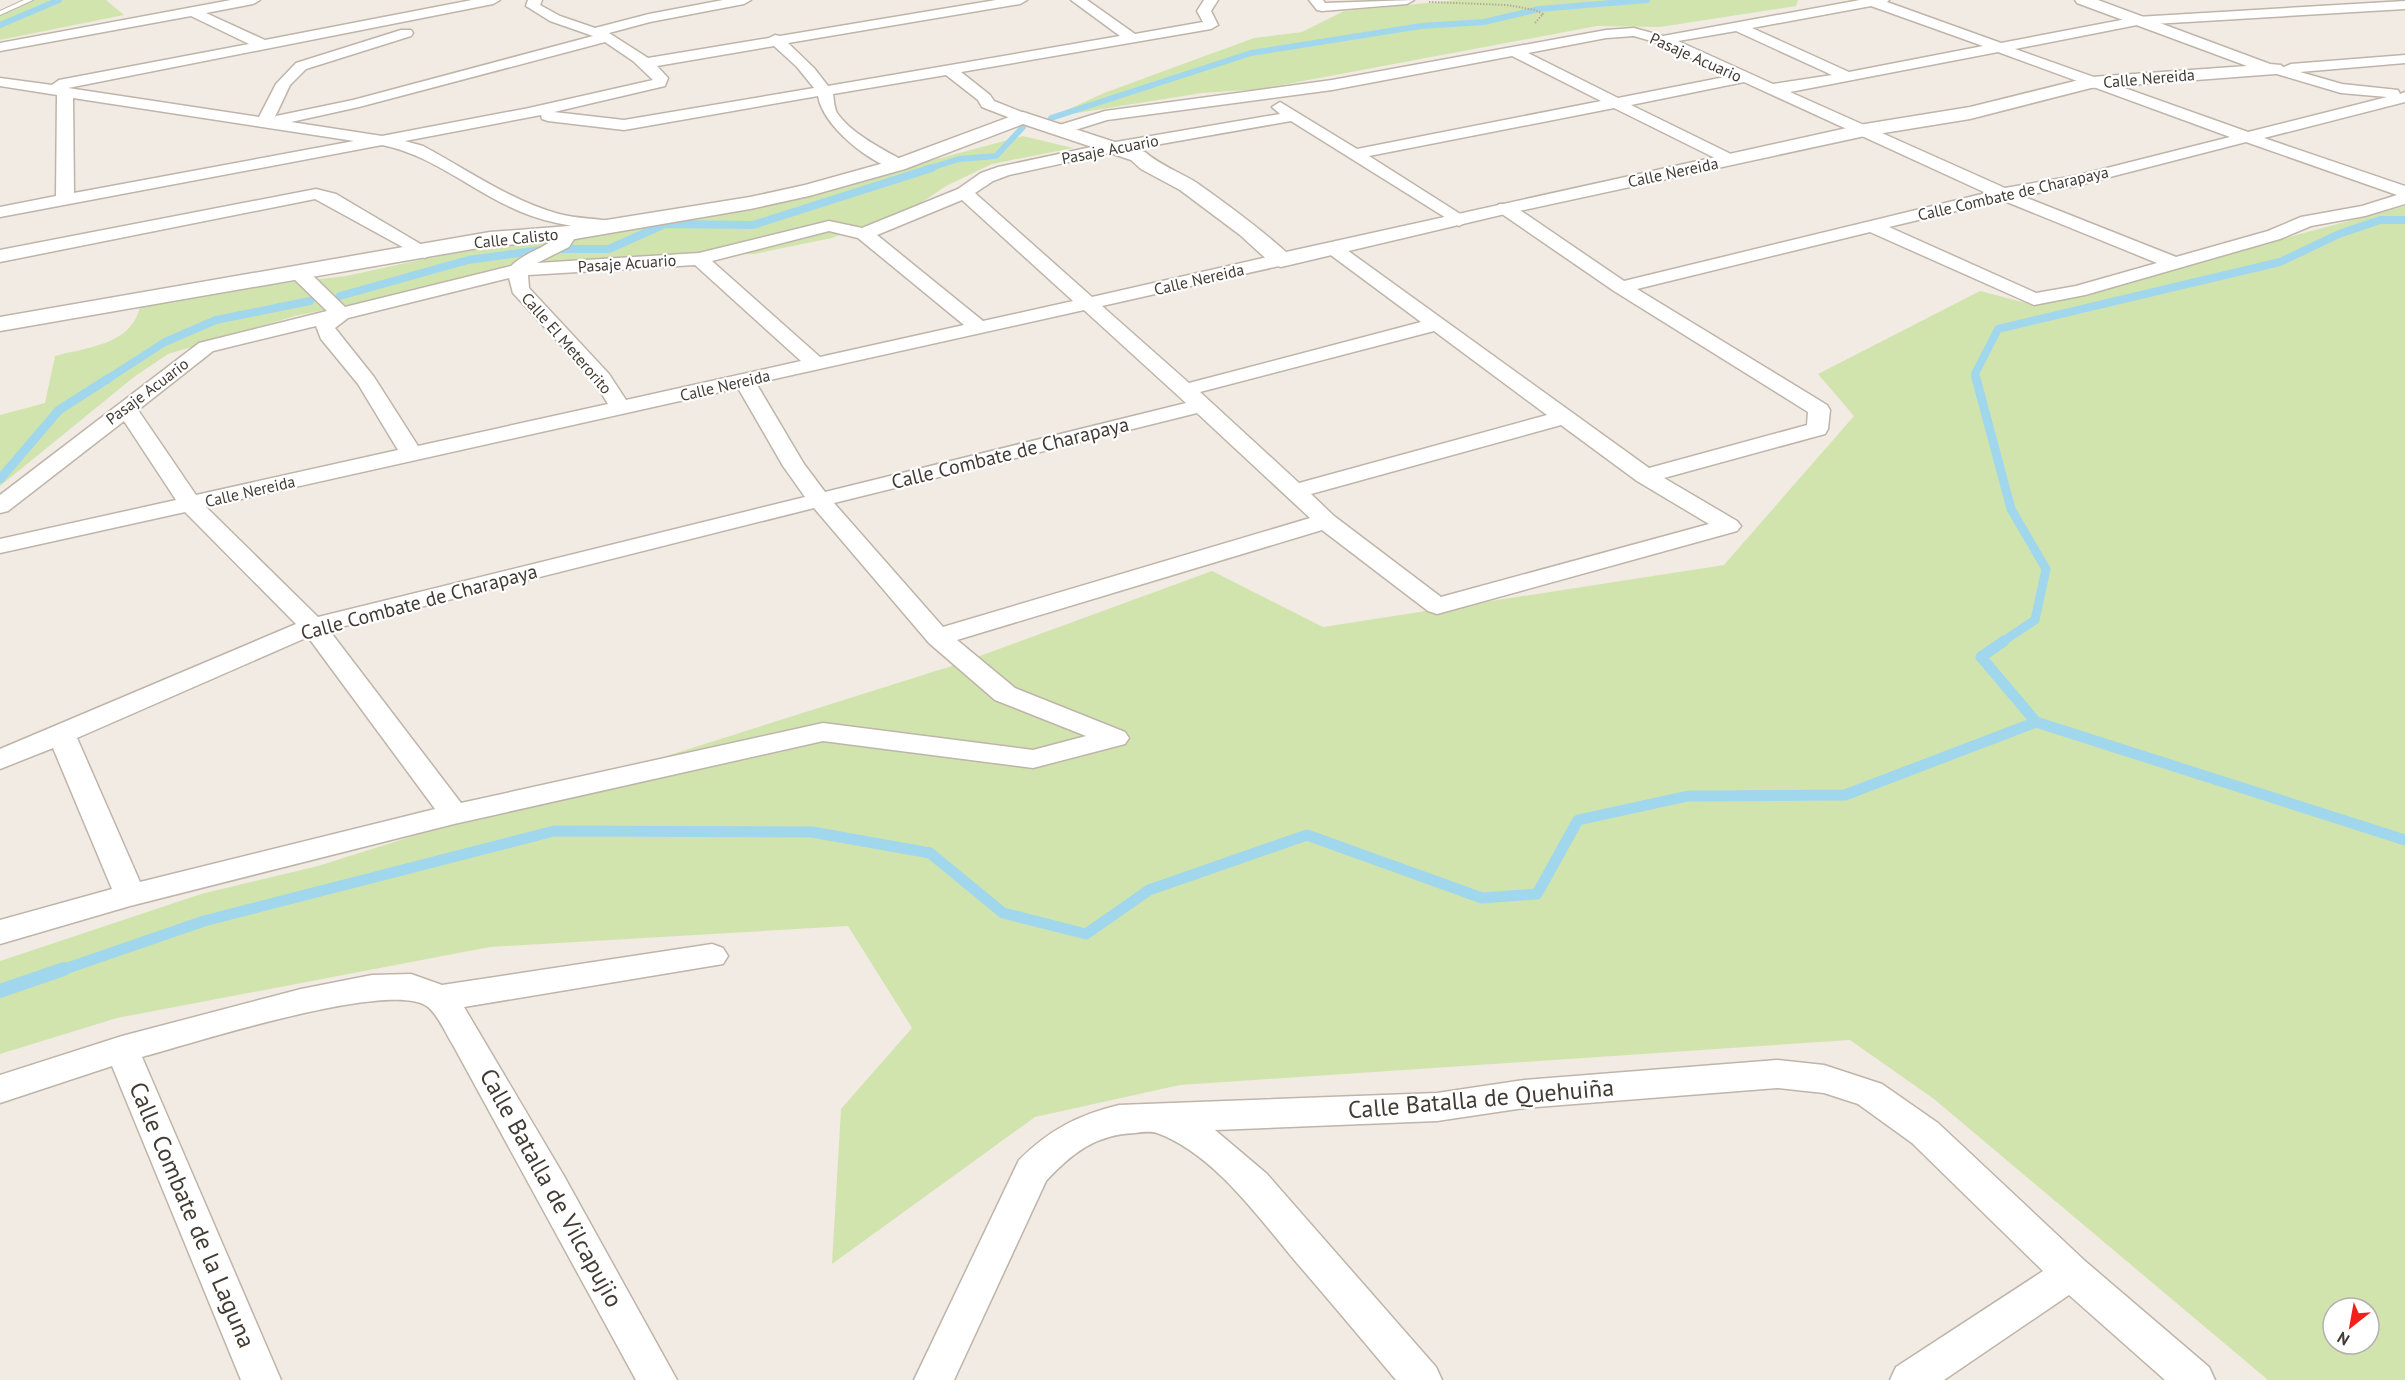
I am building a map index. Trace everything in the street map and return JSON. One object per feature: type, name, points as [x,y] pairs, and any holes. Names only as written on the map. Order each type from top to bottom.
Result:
[{"type":"street","points":[[0,47],[155,16],[253,0]]},
{"type":"street","points":[[265,122],[354,104],[601,35],[649,18],[744,0]]},
{"type":"street","points":[[910,0],[927,15]]},
{"type":"street","points":[[646,63],[775,39],[1020,0]]},
{"type":"street","points":[[1078,0],[1129,36]]},
{"type":"street","points":[[529,113],[624,124],[950,70],[1129,36],[1211,25],[1204,11],[1211,0]]},
{"type":"street","points":[[1316,0],[1322,7],[1407,0]]},
{"type":"street","points":[[2083,0],[2274,69],[2340,88],[2405,96]]},
{"type":"street","points":[[0,212],[529,113],[660,83],[661,78],[646,63],[601,35],[558,21],[533,6],[535,1],[504,3],[263,45],[39,89]]},
{"type":"street","points":[[1663,40],[1877,1],[2091,83],[2405,192]]},
{"type":"street","points":[[265,122],[280,88],[292,71],[301,66],[504,3]]},
{"type":"street","points":[[1770,89],[1848,77],[2137,21],[2405,4]]},
{"type":"street","points":[[137,5],[155,16]]},
{"type":"street","points":[[192,11],[263,45]]},
{"type":"street","points":[[1739,27],[1848,77]]},
{"type":"street","name":"Pasaje Acuario","points":[[1059,130],[1105,116],[1259,93],[1332,85],[1620,32],[1647,34],[1865,130],[2003,194],[2089,231],[2172,262]]},
{"type":"street","points":[[775,39],[798,59],[823,90],[827,97],[825,105],[845,128],[898,165]]},
{"type":"street","points":[[1513,51],[1729,160]]},
{"type":"street","name":"Calle Nereida","points":[[0,546],[1459,221],[1505,208],[1865,130],[1970,113],[2091,83],[2405,59]]},
{"type":"street","points":[[950,70],[985,98],[987,104],[1138,156],[1148,165],[1187,186],[1264,242],[1281,260]]},
{"type":"street","points":[[1355,154],[1743,78]]},
{"type":"street","points":[[0,82],[386,141],[417,149],[513,202],[539,213],[558,219],[608,226]]},
{"type":"street","points":[[64,93],[65,199]]},
{"type":"street","points":[[1259,93],[1459,221]]},
{"type":"street","name":"Calle Combate de Charapaya","points":[[1622,287],[1870,225],[2003,194],[2074,181],[2405,96]]},
{"type":"street","name":"Pasaje Acuario","points":[[0,506],[206,347],[518,270],[699,259],[830,226],[864,234],[964,193],[987,177],[1004,171],[1110,148],[1294,116]]},
{"type":"street","name":"Calle Calisto","points":[[0,324],[490,239],[568,233],[760,201],[898,165],[1023,118]]},
{"type":"street","points":[[964,193],[1194,397],[1326,521],[1437,606],[1729,526],[1645,476],[1334,249]]},
{"type":"street","points":[[0,256],[316,194],[330,198],[425,252]]},
{"type":"street","points":[[1870,225],[2034,299],[2078,291],[2172,262],[2274,235],[2307,221],[2366,211],[2405,198]]},
{"type":"street","points":[[1505,208],[1622,287],[1819,410],[1817,429],[1645,476]]},
{"type":"street","name":"Calle El Meterorito","points":[[568,233],[568,238],[560,246],[526,260],[518,270],[520,289],[602,378],[621,408]]},
{"type":"street","points":[[864,234],[980,328]]},
{"type":"street","points":[[699,259],[816,364]]},
{"type":"street","points":[[299,273],[340,314],[324,327],[328,335],[368,381],[412,455]]},
{"type":"street","name":"Calle Combate de Charapaya","points":[[0,760],[313,626],[819,501],[1194,397],[1437,324]]},
{"type":"street","points":[[0,932],[130,895],[454,814],[823,732],[1033,759],[1115,738],[1005,694],[938,637],[819,501],[794,465],[744,380]]},
{"type":"street","points":[[126,407],[190,504],[313,626],[454,814]]},
{"type":"street","points":[[1294,492],[1564,417]]},
{"type":"street","points":[[938,637],[1326,521]]},
{"type":"street","points":[[62,735],[130,895]]},
{"type":"street","points":[[0,1089],[122,1049],[301,1002],[372,987],[411,986],[440,998],[712,956]]},
{"type":"street","name":"Calle Batalla de Vilcapujio","points":[[440,998],[471,1046],[651,1376]]},
{"type":"street","name":"Calle Combate de la Laguna","points":[[122,1049],[261,1380]]},
{"type":"street","name":"Calle Batalla de Quehuiña","points":[[934,1380],[1032,1171],[1058,1143],[1089,1126],[1119,1119],[1437,1107],[1524,1095],[1777,1074],[1824,1079],[1870,1094],[1925,1133],[2071,1273],[2195,1380]]},
{"type":"street","points":[[1161,1118],[1206,1142],[1254,1185],[1422,1380]]},
{"type":"street","points":[[1910,1380],[2071,1273]]},
{"type":"lane","points":[[0,13],[30,0]]},
{"type":"path","points":[[1400,1],[1500,3],[1540,11],[1543,14],[1512,45],[1513,51]]},
{"type":"green space","points":[[23,0],[106,0],[124,15],[0,40],[0,10]]},
{"type":"green space","points":[[1458,0],[1798,0],[1796,6],[1660,27],[1597,26],[1261,89],[1202,93],[1052,117],[1104,93],[1254,38],[1302,32],[1344,11]]},
{"type":"green space","points":[[1023,136],[1073,148],[992,164],[946,186],[918,205],[832,238],[754,254],[659,256],[455,283],[295,316],[168,354],[134,377],[0,486],[0,415],[45,403],[55,356],[94,347],[118,337],[135,320],[140,307],[283,283],[346,276],[498,243],[592,236],[751,209]]},
{"type":"green space","points":[[2405,206],[2405,1380],[2268,1380],[1934,1099],[1850,1040],[1180,1085],[1035,1117],[832,1264],[841,1109],[912,1028],[848,926],[490,947],[117,1018],[0,1054],[0,961],[201,894],[318,866],[958,664],[1212,571],[1323,627],[1724,565],[1854,416],[1818,374],[1980,291],[2034,305]]},
{"type":"waterway","points":[[0,25],[59,0]]},
{"type":"waterway","points":[[1051,118],[1251,53],[1421,26],[1484,22],[1539,9],[1647,0]]},
{"type":"waterway","points":[[927,169],[959,159],[996,156],[1023,127]]},
{"type":"waterway","points":[[340,296],[468,260],[549,249],[609,249],[665,224],[753,225],[932,168]]},
{"type":"waterway","points":[[1976,380],[1975,374],[1998,329],[2280,262],[2339,234],[2380,220],[2405,220]]},
{"type":"waterway","points":[[106,380],[165,342],[216,320],[310,301]]},
{"type":"waterway","points":[[0,479],[59,410],[109,378]]},
{"type":"waterway","points":[[1976,378],[2011,509],[2046,569],[2035,620],[2002,642]]},
{"type":"waterway","points":[[2004,641],[1981,657],[2036,722]]},
{"type":"waterway","points":[[59,971],[204,921],[554,831],[812,832],[930,853],[1003,913],[1086,934],[1149,890],[1307,835],[1482,898],[1537,894],[1578,820],[1688,796],[1845,795],[2036,722]]},
{"type":"waterway","points":[[2036,722],[2405,840]]},
{"type":"waterway","points":[[0,991],[64,969]]}]
